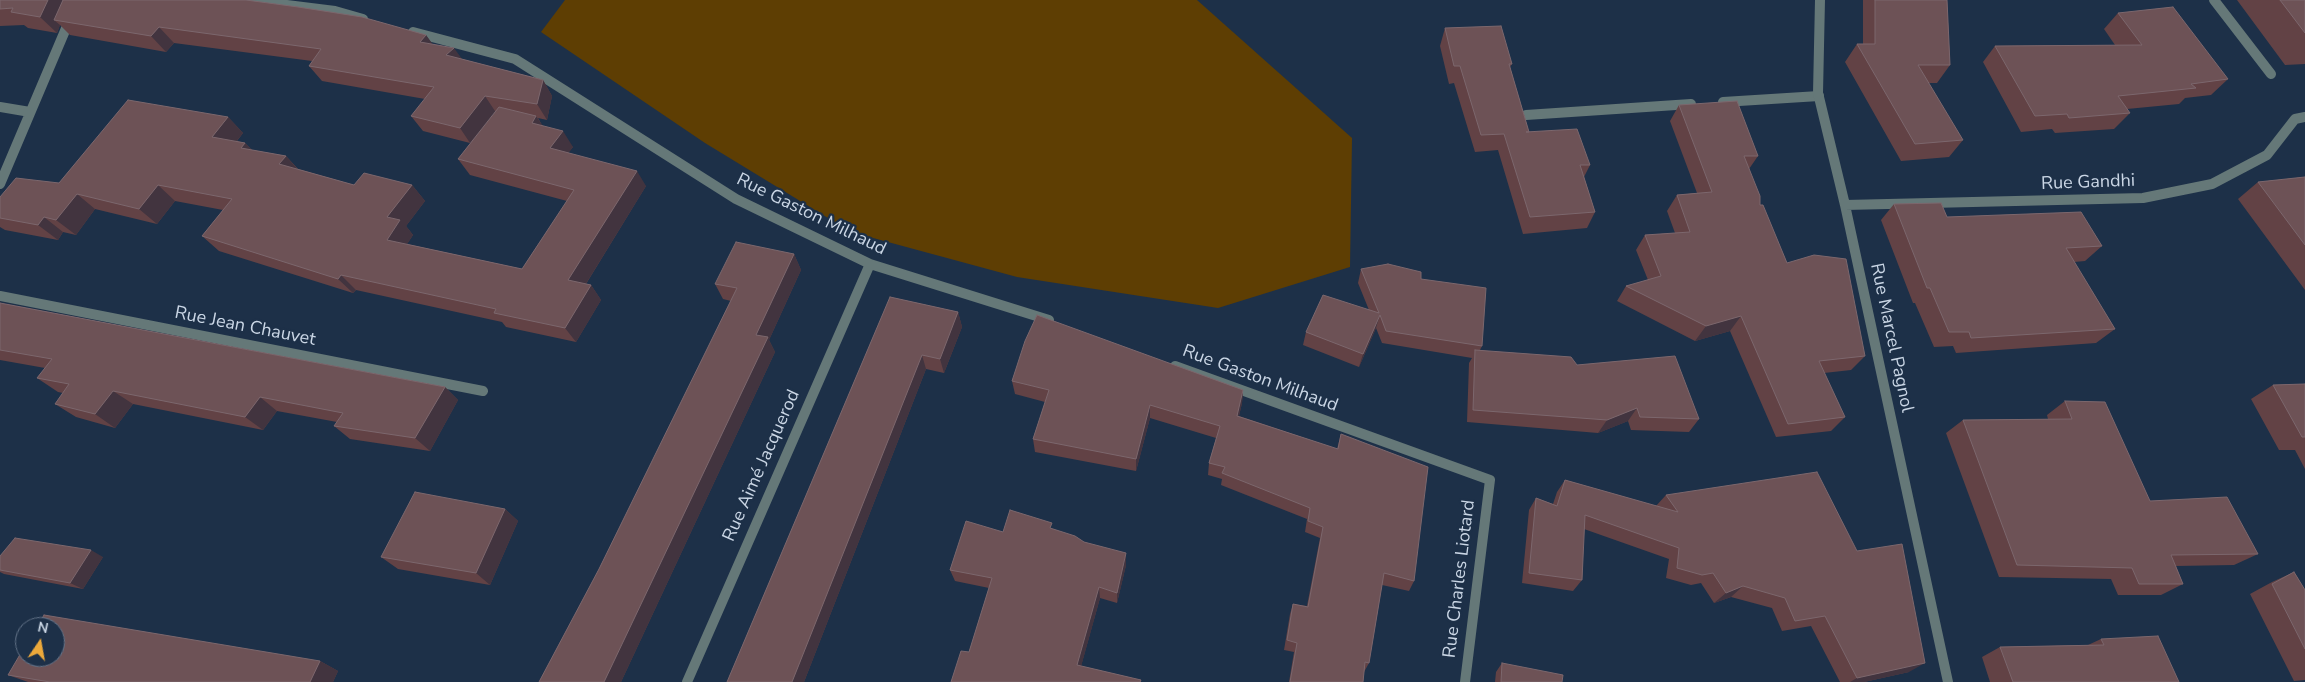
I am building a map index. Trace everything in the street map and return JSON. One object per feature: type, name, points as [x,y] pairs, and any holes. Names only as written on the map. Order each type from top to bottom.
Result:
[{"type":"street","points":[[0,184],[78,0]]},
{"type":"street","points":[[247,0],[335,11],[372,21]]},
{"type":"street","name":"Rue Marcel Pagnol","points":[[1820,0],[1819,96],[1845,205],[1948,682]]},
{"type":"street","points":[[2214,0],[2271,74]]},
{"type":"street","name":"Rue Gaston Milhaud","points":[[401,29],[515,59],[736,199],[870,264],[1057,323]]},
{"type":"street","points":[[1526,115],[1819,96]]},
{"type":"street","points":[[0,107],[30,112]]},
{"type":"street","name":"Rue Gandhi","points":[[1845,205],[2143,198],[2212,184],[2267,154],[2295,119],[2305,117]]},
{"type":"street","name":"Rue Aimé Jacquerod","points":[[687,682],[870,264]]},
{"type":"street","name":"Rue Jean Chauvet","points":[[0,296],[483,391]]},
{"type":"street","name":"Rue Gaston Milhaud","points":[[1167,363],[1490,480]]},
{"type":"street","name":"Rue Charles Liotard","points":[[1465,682],[1490,480]]},
{"type":"shaded area","points":[[565,0],[1197,0],[1352,138],[1350,267],[1218,308],[1017,277],[851,232],[705,143],[541,32]]},
{"type":"building","points":[[0,0],[48,0],[40,17],[11,12],[13,8],[0,9]]},
{"type":"building","points":[[63,0],[246,0],[362,17],[426,35],[420,42],[454,48],[446,55],[543,80],[537,104],[485,96],[460,128],[411,116],[434,87],[309,66],[321,49],[159,27],[151,36],[54,20]]},
{"type":"building","points":[[1875,0],[1947,0],[1950,65],[1918,65],[1963,140],[1915,144],[1857,44],[1875,44]]},
{"type":"building","points":[[2280,0],[2305,0],[2305,33]]},
{"type":"building","points":[[2173,7],[2228,79],[2191,84],[2196,88],[2118,96],[2130,113],[2069,118],[2067,114],[2035,116],[1995,46],[2142,45],[2118,13]]},
{"type":"building","points":[[1501,26],[1512,64],[1509,64],[1529,132],[1577,129],[1590,165],[1580,165],[1595,212],[1530,217],[1504,134],[1481,135],[1460,66],[1454,66],[1445,28]]},
{"type":"building","points":[[128,100],[228,117],[212,137],[245,143],[241,148],[286,156],[279,164],[354,185],[364,173],[412,185],[387,217],[400,220],[387,240],[522,269],[574,190],[458,159],[499,107],[536,116],[532,123],[563,131],[550,148],[637,171],[568,280],[591,285],[565,328],[494,313],[496,309],[341,275],[338,279],[202,236],[232,199],[158,185],[139,209],[77,194],[56,220],[44,217],[38,225],[0,218],[0,197],[16,178],[59,183]]},
{"type":"building","points":[[1737,101],[1758,156],[1744,156],[1760,196],[1760,205],[1763,205],[1787,263],[1814,255],[1846,259],[1865,356],[1819,361],[1845,417],[1788,424],[1741,316],[1706,326],[1626,286],[1661,276],[1645,235],[1690,232],[1677,195],[1712,192],[1679,105]]},
{"type":"building","points":[[2305,177],[2305,245],[2258,182]]},
{"type":"building","points":[[1941,203],[1947,217],[2081,212],[2102,246],[2066,248],[2115,329],[1971,338],[1969,332],[1949,332],[1930,288],[1927,288],[1894,204]]},
{"type":"building","points":[[736,242],[794,254],[756,335],[768,337],[604,682],[539,682],[599,569],[737,288],[715,284]]},
{"type":"building","points":[[1388,264],[1421,272],[1421,279],[1486,288],[1482,346],[1386,331],[1380,315],[1363,354],[1306,332],[1323,295],[1379,313],[1361,269]]},
{"type":"building","points":[[890,297],[958,312],[940,359],[922,355],[792,682],[727,682]]},
{"type":"building","points":[[0,303],[445,387],[415,438],[334,426],[343,413],[260,397],[245,417],[113,391],[95,414],[55,404],[69,384],[37,378],[52,359],[0,350]]},
{"type":"building","points":[[1037,315],[1243,390],[1237,416],[1338,449],[1341,434],[1428,467],[1414,581],[1384,573],[1369,663],[1365,662],[1363,682],[1290,682],[1297,643],[1287,640],[1293,604],[1308,607],[1323,527],[1308,521],[1310,508],[1222,473],[1225,467],[1209,463],[1220,426],[1150,405],[1136,459],[1033,439],[1049,390],[1012,381],[1025,341]]},
{"type":"building","points":[[1475,350],[1571,357],[1577,365],[1675,356],[1699,419],[1640,417],[1637,408],[1607,420],[1473,410]]},
{"type":"building","points":[[2305,384],[2305,437],[2302,437],[2273,385]]},
{"type":"building","points":[[2065,401],[2105,402],[2150,501],[2227,497],[2258,554],[2171,555],[2183,584],[2139,584],[2132,568],[2017,565],[1963,420],[2072,419]]},
{"type":"building","points":[[1817,472],[1857,551],[1902,544],[1925,663],[1857,678],[1825,616],[1795,621],[1785,598],[1743,586],[1726,593],[1713,573],[1702,575],[1677,568],[1679,548],[1585,515],[1582,580],[1529,573],[1536,498],[1557,506],[1565,480],[1678,512],[1666,495]]},
{"type":"building","points":[[415,492],[505,509],[476,573],[381,557]]},
{"type":"building","points":[[1010,510],[1052,523],[1050,528],[1075,536],[1084,542],[1126,553],[1117,593],[1099,587],[1077,665],[1141,680],[1140,682],[951,682],[961,651],[969,652],[992,578],[950,570],[966,521],[1003,532]]},
{"type":"building","points":[[15,538],[91,550],[70,583],[0,570],[0,556]]},
{"type":"building","points":[[2294,572],[2305,590],[2305,649],[2272,584]]},
{"type":"building","points":[[65,618],[320,661],[310,682],[50,682],[8,675],[15,663],[15,667],[65,667]]},
{"type":"building","points":[[2158,636],[2179,682],[2013,682],[2000,647],[2104,645],[2101,639]]},
{"type":"building","points":[[1502,663],[1563,675],[1562,682],[1501,682]]}]
